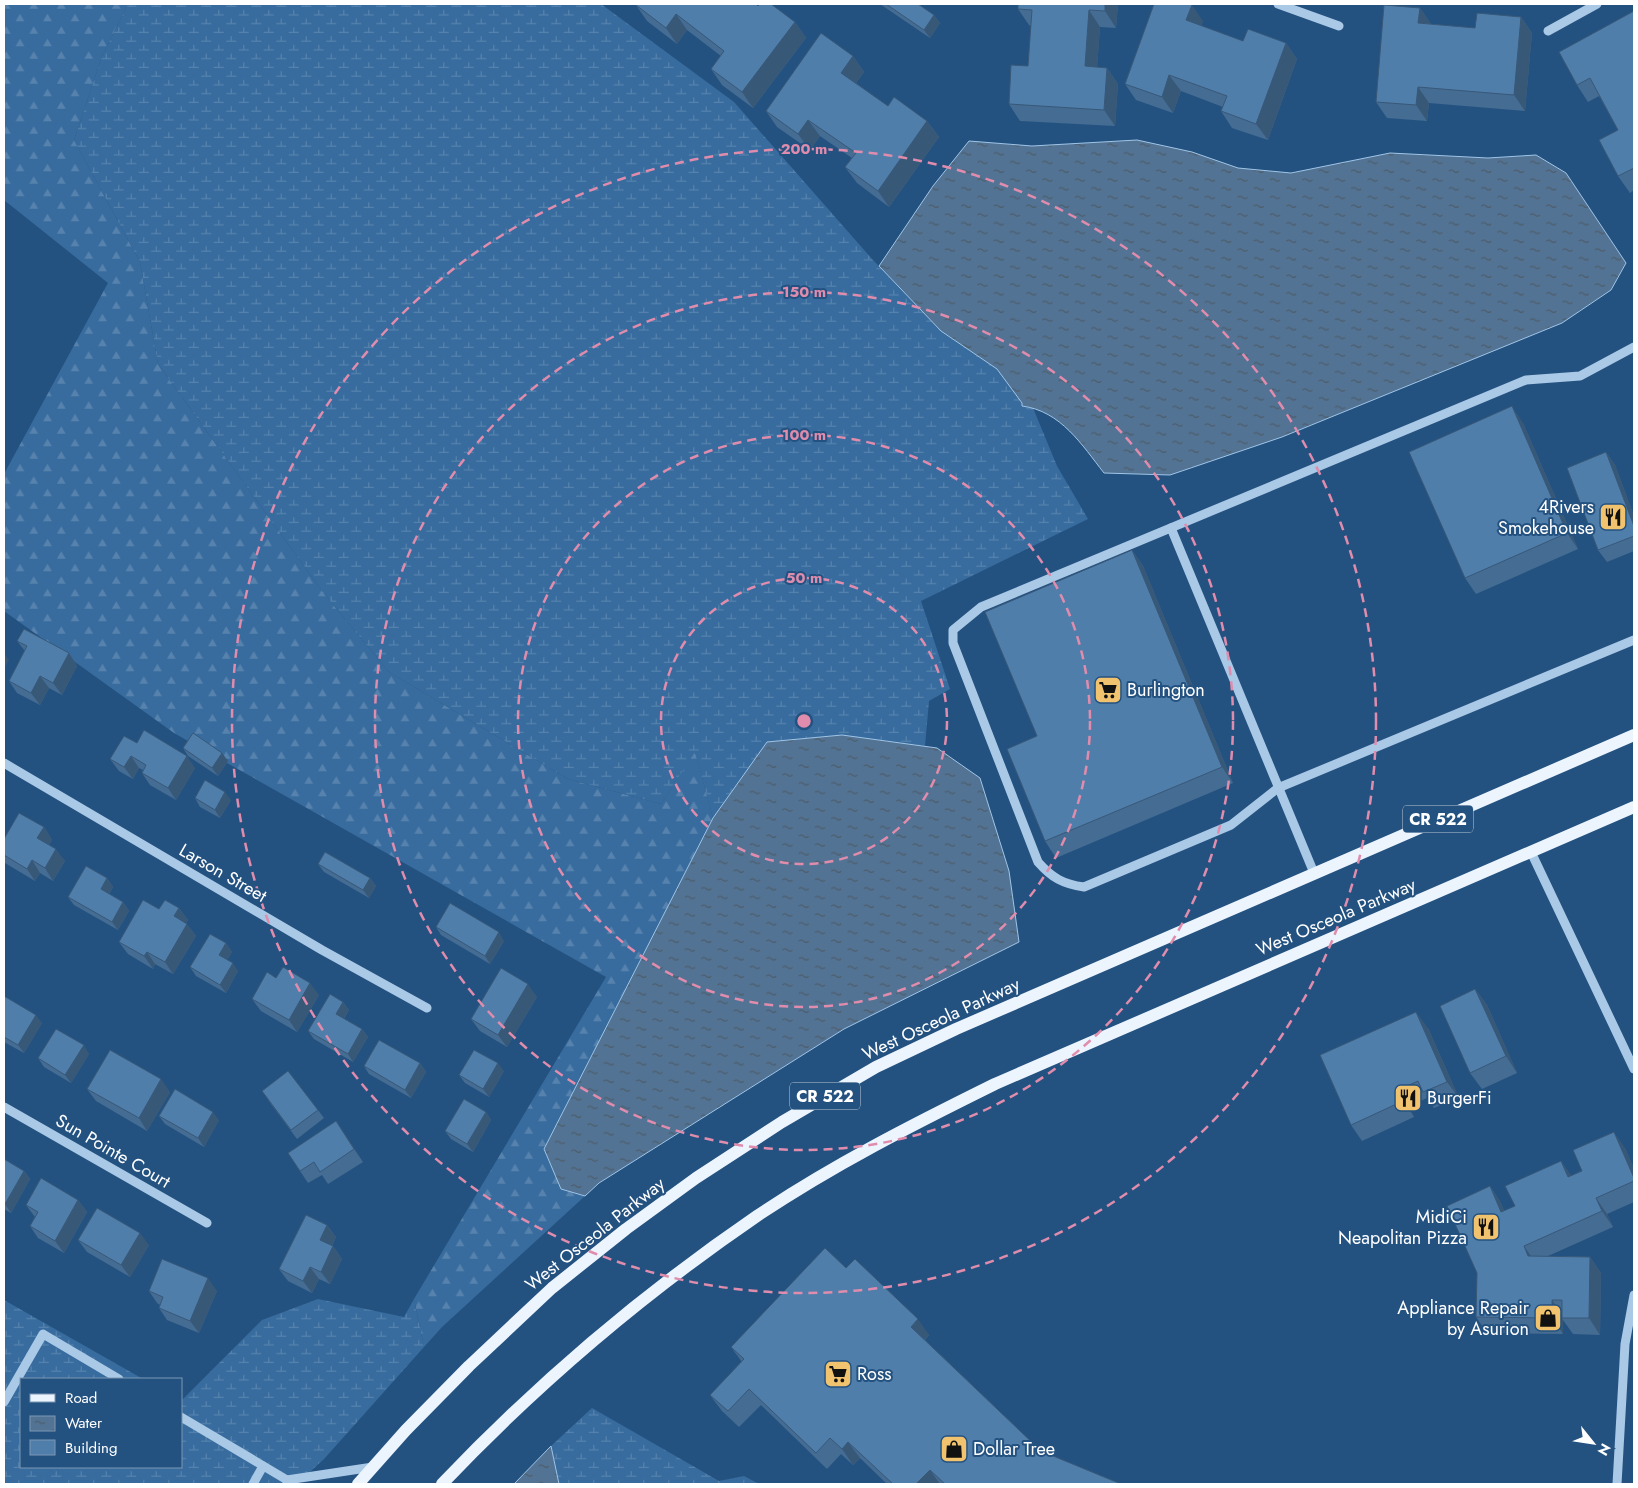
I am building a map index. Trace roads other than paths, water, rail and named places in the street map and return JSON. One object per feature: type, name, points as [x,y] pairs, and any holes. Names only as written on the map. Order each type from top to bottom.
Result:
[{"type":"main road","name":"West Osceola Parkway","points":[[358,1484],[469,1366],[552,1288],[696,1178],[782,1122],[876,1067],[956,1029],[1634,735]]},
{"type":"main road","name":"West Osceola Parkway","points":[[442,1484],[539,1388],[612,1324],[680,1270],[758,1215],[903,1129],[995,1084],[1634,807]]},
{"type":"street","points":[[1278,4],[1339,26]]},
{"type":"street","points":[[1548,31],[1597,4]]},
{"type":"street","points":[[1634,347],[1580,376],[1526,380],[981,607],[953,630],[953,643],[1038,862],[1050,875],[1066,885],[1084,887],[1231,825],[1278,788],[1634,640]]},
{"type":"street","points":[[1171,528],[1314,873]]},
{"type":"street","name":"Larson Street","points":[[4,763],[322,950],[427,1008]]},
{"type":"street","points":[[1531,852],[1634,1069]]},
{"type":"street","name":"Sun Pointe Court","points":[[4,1107],[207,1223]]},
{"type":"street","points":[[1617,1484],[1625,1344],[1634,1295]]},
{"type":"street","points":[[4,1402],[43,1334],[117,1378]]},
{"type":"street","points":[[182,1418],[287,1482],[373,1467]]},
{"type":"street","points":[[253,1484],[263,1466]]},
{"type":"water","points":[[1137,140],[1192,152],[1238,168],[1291,173],[1390,153],[1488,158],[1536,155],[1566,173],[1626,263],[1611,290],[1562,323],[1282,437],[1170,475],[1104,473],[1069,431],[1048,415],[1036,409],[1022,406],[1022,403],[997,369],[941,331],[879,266],[933,186],[969,141],[1032,146]]},
{"type":"water","points":[[842,735],[937,748],[980,778],[1009,871],[1019,942],[844,1029],[599,1183],[585,1196],[561,1189],[544,1149],[713,818],[767,742]]},
{"type":"water","points":[[551,1446],[559,1484],[514,1484]]},
{"type":"place","name":"4Rivers Smokehouse","points":[[1613,517]]},
{"type":"place","name":"Burlington","points":[[1108,690]]},
{"type":"place","name":"BurgerFi","points":[[1408,1098]]},
{"type":"place","name":"MidiCi Neapolitan Pizza","points":[[1486,1227]]},
{"type":"place","name":"Appliance Repair by Asurion","points":[[1548,1318]]},
{"type":"place","name":"Ross","points":[[838,1374]]},
{"type":"place","name":"Dollar Tree","points":[[954,1449]]}]
